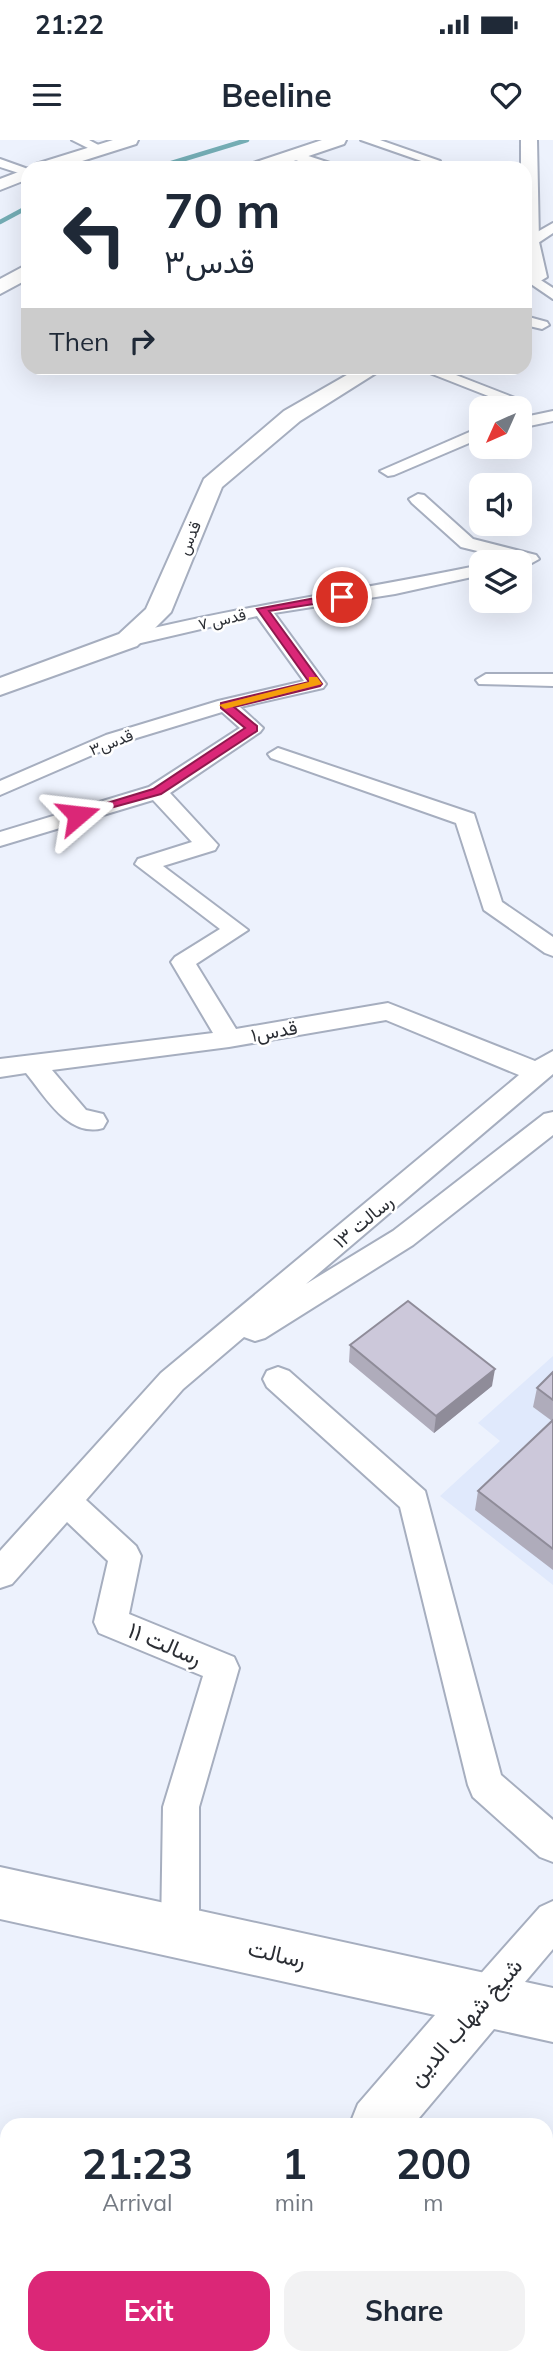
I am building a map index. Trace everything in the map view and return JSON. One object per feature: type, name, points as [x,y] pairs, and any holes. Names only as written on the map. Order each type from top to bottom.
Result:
[{"type":"street","points":[[78,140],[100,149]]},
{"type":"street","points":[[63,161],[130,140]]},
{"type":"street","points":[[276,161],[338,140]]},
{"type":"street","points":[[367,140],[434,161]]},
{"type":"street","points":[[529,140],[529,161]]},
{"type":"street","points":[[293,155],[311,161]]},
{"type":"street","points":[[0,163],[21,168]]},
{"type":"street","points":[[0,186],[21,176]]},
{"type":"street","points":[[532,243],[553,227]]},
{"type":"street","points":[[0,288],[21,274]]},
{"type":"street","points":[[532,279],[553,295]]},
{"type":"street","points":[[532,322],[542,325]]},
{"type":"street","name":"قدس","points":[[0,687],[128,640],[158,612],[212,484],[292,416],[361,375]]},
{"type":"street","points":[[444,375],[502,396]]},
{"type":"street","points":[[532,421],[553,416]]},
{"type":"street","points":[[388,471],[469,437]]},
{"type":"street","points":[[418,499],[467,543],[489,550]]},
{"type":"street","points":[[532,559],[553,552]]},
{"type":"street","name":"قدس ۷","points":[[128,640],[262,609],[396,588],[469,573]]},
{"type":"street","name":"قدس۳","points":[[0,789],[113,739],[225,705],[316,684],[262,609]]},
{"type":"street","points":[[486,680],[553,680]]},
{"type":"street","points":[[1,827],[157,792],[253,728],[225,705]]},
{"type":"street","points":[[278,754],[466,819],[492,905],[553,948]]},
{"type":"street","points":[[157,792],[207,845],[146,864],[236,930],[183,962],[229,1039]]},
{"type":"street","name":"قدس۱","points":[[0,1068],[229,1039],[388,1011],[545,1066]]},
{"type":"street","points":[[32,1064],[77,1116],[94,1121]]},
{"type":"street","name":"رسالت ۱۳","points":[[0,1573],[67,1502],[172,1381],[545,1066]]},
{"type":"street","name":"رسالت ۱۳","points":[[172,1381],[403,1238],[553,1121]]},
{"type":"street","points":[[278,1379],[414,1500],[486,1785],[553,1844]]},
{"type":"street","name":"رسالت ۱۱","points":[[67,1502],[125,1556],[111,1622],[222,1668],[181,1807],[180,1932]]},
{"type":"street","name":"رسالت","points":[[0,1893],[553,2015]]},
{"type":"street","name":"شیخ شهاب الدین","points":[[383,2118],[553,1920]]},
{"type":"shaded area","points":[[553,1356],[553,1585],[440,1496],[500,1441],[478,1423]]},
{"type":"building","points":[[408,1301],[495,1369],[436,1416],[350,1345]]},
{"type":"building","points":[[553,1372],[553,1400],[537,1388]]},
{"type":"building","points":[[553,1420],[553,1549],[478,1491]]},
{"type":"waterway","points":[[178,161],[247,140]]},
{"type":"waterway","points":[[0,222],[21,211]]},
{"type":"slow traffic","points":[[225,705],[316,684],[313,679]]},
{"type":"route","points":[[78,815],[157,792],[253,728],[225,705],[316,684],[262,609],[342,597]]}]
